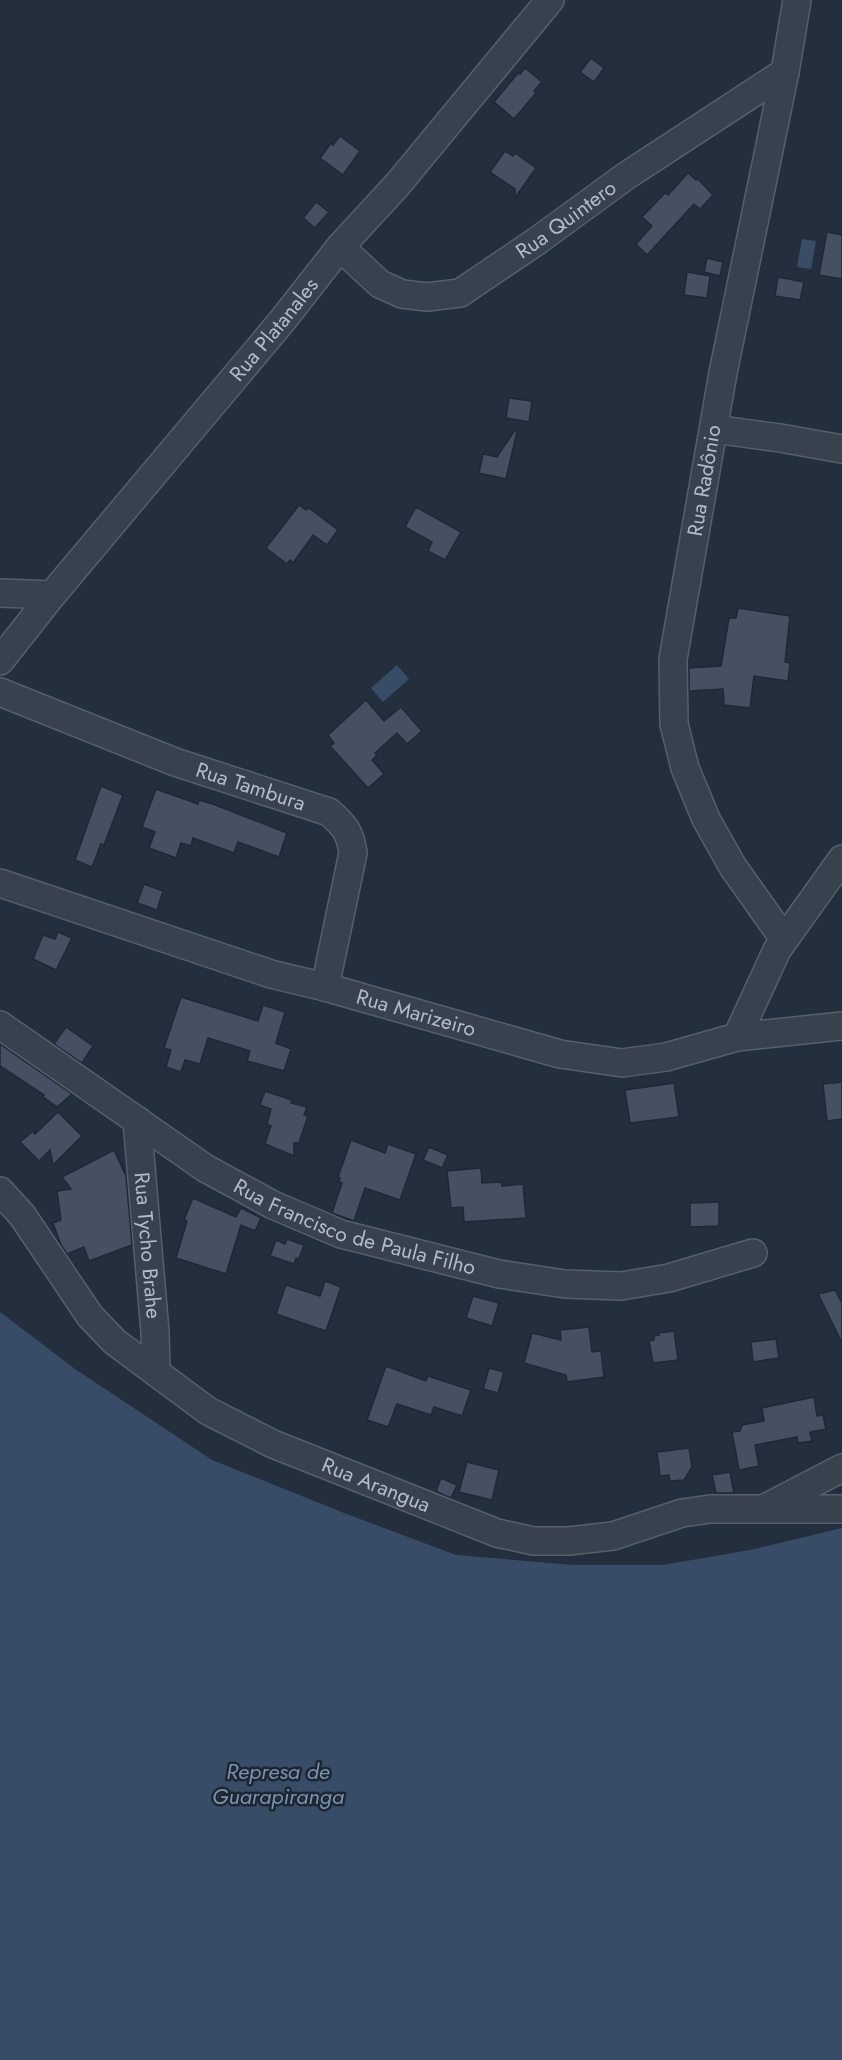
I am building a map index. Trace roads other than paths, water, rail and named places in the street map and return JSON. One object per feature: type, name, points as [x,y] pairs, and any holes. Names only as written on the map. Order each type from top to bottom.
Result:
[{"type":"street","name":"Rua Platanales","points":[[0,661],[52,595],[282,321],[340,248],[398,184],[550,0]]},
{"type":"street","name":"Rua Radônio","points":[[784,939],[733,867],[706,819],[685,768],[674,724],[673,659],[725,361],[785,72],[797,0]]},
{"type":"street","name":"Rua Quintero","points":[[340,248],[380,284],[402,294],[427,297],[460,293],[537,241],[626,176],[785,72]]},
{"type":"street","points":[[714,429],[842,449]]},
{"type":"street","points":[[0,592],[52,595]]},
{"type":"street","name":"Rua Tambura","points":[[0,692],[175,762],[329,812],[345,827],[351,839],[353,854],[325,987]]},
{"type":"street","points":[[736,1037],[768,966],[784,939],[842,859]]},
{"type":"street","name":"Rua Marizeiro","points":[[0,883],[271,974],[325,987],[560,1054],[622,1063],[666,1057],[736,1037],[842,1026]]},
{"type":"street","name":"Rua Francisco de Paula Filho","points":[[0,1024],[205,1168],[282,1209],[341,1234],[500,1274],[566,1284],[621,1286],[669,1278],[753,1253]]},
{"type":"street","name":"Rua Tycho Brahe","points":[[137,1120],[155,1332],[156,1371]]},
{"type":"street","name":"Rua Arangua","points":[[0,1191],[22,1215],[90,1317],[115,1342],[208,1411],[273,1444],[497,1533],[534,1541],[568,1541],[613,1536],[682,1513],[710,1509],[763,1509],[842,1468]]},
{"type":"street","points":[[763,1509],[842,1509]]},
{"type":"water","points":[[802,239],[816,241],[811,269],[797,267]]},
{"type":"water","points":[[397,665],[409,679],[383,702],[371,688]]},
{"type":"water","name":"Represa de Guarapiranga","points":[[0,1312],[75,1369],[212,1460],[456,1555],[573,1565],[663,1565],[750,1550],[842,1528],[842,2060],[0,2060]]}]
